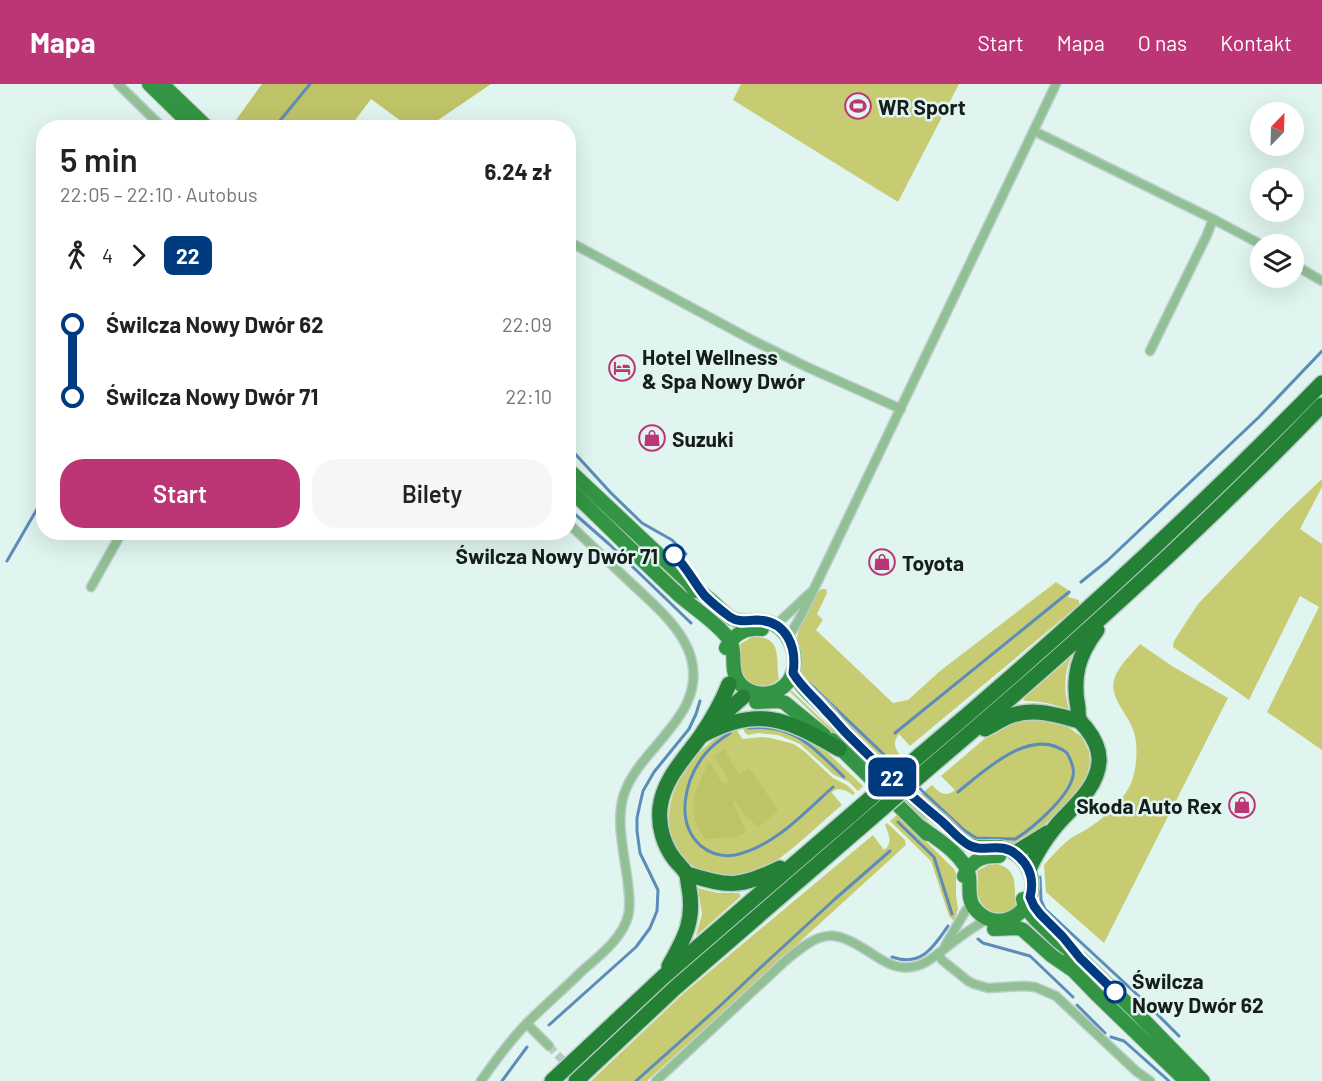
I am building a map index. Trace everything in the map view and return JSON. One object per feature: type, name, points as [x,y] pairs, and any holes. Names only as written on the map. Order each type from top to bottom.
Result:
[{"type":"highway","points":[[576,1081],[856,821],[924,762],[985,700],[1105,594],[1231,475],[1322,383]]},
{"type":"highway","points":[[952,749],[1113,608],[1322,405]]},
{"type":"highway","points":[[1029,869],[1054,828],[1092,784],[1097,771],[1098,750],[1091,735],[1080,721],[1075,690],[1077,668],[1090,639],[1113,608]]},
{"type":"highway","points":[[663,977],[689,926],[691,901],[687,874],[672,856],[661,831],[662,797],[670,778],[701,736],[729,684]]},
{"type":"highway","points":[[701,736],[747,694]]},
{"type":"highway","points":[[924,762],[952,749],[1008,716],[1023,712],[1042,711],[1080,721]]},
{"type":"highway","points":[[701,736],[714,729],[746,719],[769,718],[790,723],[836,745]]},
{"type":"highway","points":[[687,874],[721,884],[738,884],[761,878],[799,859],[856,821]]},
{"type":"highway","points":[[1010,856],[1054,828]]},
{"type":"highway","points":[[552,1081],[663,977],[799,859]]},
{"type":"main road","points":[[149,84],[186,120]]},
{"type":"main road","points":[[162,84],[200,120]]},
{"type":"main road","points":[[576,476],[733,629],[725,671],[729,684],[735,691],[765,694],[786,681],[795,657],[790,640],[783,631],[772,628],[754,628],[732,642]]},
{"type":"main road","points":[[576,496],[732,642],[733,670],[740,685],[754,702],[779,701],[784,703],[836,745]]},
{"type":"main road","points":[[689,584],[731,618],[741,621],[769,622],[784,647],[786,681],[791,698],[922,828],[938,838],[964,863],[965,874],[961,897],[966,910],[973,919],[1002,921],[1023,907],[1032,883],[1029,869],[1023,860],[1010,856],[979,859],[974,861],[965,874]]},
{"type":"main road","points":[[786,681],[970,846],[1002,847],[1022,876],[1023,907],[1030,927],[1186,1081]]},
{"type":"main road","points":[[924,807],[936,824],[964,850],[979,859]]},
{"type":"main road","points":[[965,874],[970,881],[971,903],[984,921],[996,929],[1018,928],[1023,930],[1052,956],[1071,969]]},
{"type":"main road","points":[[1023,907],[1136,1012],[1203,1081]]},
{"type":"street","points":[[118,84],[155,120]]},
{"type":"street","points":[[790,640],[791,633],[1056,84]]},
{"type":"street","points":[[1034,131],[1250,239]]},
{"type":"street","points":[[1150,351],[1214,219]]},
{"type":"street","points":[[576,245],[752,340],[901,409]]},
{"type":"street","points":[[1304,271],[1322,282]]},
{"type":"street","points":[[480,1081],[506,1046],[609,946],[621,931],[629,909],[621,831],[622,802],[634,775],[671,729],[687,704],[691,692],[693,676],[690,653],[680,633],[576,531]]},
{"type":"street","points":[[92,587],[118,540]]},
{"type":"street","points":[[772,628],[814,588]]},
{"type":"street","points":[[966,910],[940,952],[942,960],[974,984],[988,988],[1035,987],[1056,996],[1150,1081]]},
{"type":"street","points":[[656,1081],[784,962],[812,940],[826,936],[844,938],[890,965],[916,967],[924,964],[984,921]]},
{"type":"street","points":[[527,1024],[549,1046]]},
{"type":"green space","points":[[262,84],[491,84],[438,120],[400,120],[371,99],[355,120],[236,120]]},
{"type":"green space","points":[[741,84],[959,84],[898,202],[733,100]]},
{"type":"green space","points":[[1322,479],[1322,487],[1300,529],[1322,544],[1322,750],[1267,712],[1319,607],[1300,596],[1249,700],[1173,647],[1174,641],[1198,604]]},
{"type":"green space","points":[[576,485],[716,618],[714,620],[576,487]]},
{"type":"green space","points":[[1056,582],[1071,592],[1068,597],[1079,600],[1079,605],[910,746],[899,734],[895,744],[900,755],[888,765],[802,679],[797,637],[800,626],[818,592],[822,589],[826,589],[827,593],[817,614],[823,620],[816,630],[893,703],[908,700],[940,671]]},
{"type":"green space","points":[[752,637],[762,637],[774,644],[779,679],[774,683],[757,685],[743,674],[740,665],[740,644]]},
{"type":"green space","points":[[1140,644],[1172,666],[1228,698],[1104,943],[1046,892],[1044,865],[1072,837],[1093,825],[1110,811],[1126,793],[1132,781],[1136,761],[1136,740],[1132,727],[1115,697],[1113,684],[1119,668]]},
{"type":"green space","points":[[1072,656],[1065,683],[1069,710],[1023,699]]},
{"type":"green space","points":[[790,688],[967,859],[964,859],[788,690]]},
{"type":"green space","points":[[1024,717],[1061,722],[1082,737],[1089,752],[1090,763],[1086,778],[1080,789],[1064,807],[1023,844],[998,840],[972,842],[920,795],[932,785],[943,793],[949,794],[955,790],[941,776],[997,728]]},
{"type":"green space","points":[[759,722],[812,738],[863,786],[858,791],[849,782],[834,775],[800,744],[778,735],[758,733],[748,735],[741,724]]},
{"type":"green space","points":[[735,727],[743,739],[762,737],[794,744],[833,778],[847,785],[855,793],[853,795],[841,789],[833,791],[832,793],[842,805],[792,849],[770,864],[747,877],[722,878],[712,876],[697,868],[682,855],[670,829],[669,811],[673,794],[692,761],[720,735]]},
{"type":"green space","points":[[724,749],[739,775],[749,768],[778,810],[759,827],[745,816],[736,802],[732,800],[746,832],[736,837],[705,839],[695,818],[694,800],[709,761],[724,786],[729,781],[715,756]]},
{"type":"green space","points":[[898,814],[954,869],[958,909],[954,921],[949,916],[931,861],[890,821]]},
{"type":"green space","points":[[887,823],[905,840],[906,845],[647,1081],[591,1081],[684,993],[873,835],[884,850],[889,841],[885,825]]},
{"type":"green space","points":[[997,864],[1009,871],[1015,886],[1016,906],[1000,913],[984,906],[978,895],[977,871],[988,865]]},
{"type":"green space","points":[[698,888],[718,893],[739,893],[741,896],[696,936],[702,914]]},
{"type":"waterway","points":[[281,120],[310,84]]},
{"type":"waterway","points":[[1081,582],[1107,561],[1259,417],[1322,351]]},
{"type":"waterway","points":[[576,455],[642,523],[672,540],[686,554]]},
{"type":"waterway","points":[[7,561],[36,511]]},
{"type":"waterway","points":[[576,515],[691,623]]},
{"type":"waterway","points":[[895,733],[1069,592]]},
{"type":"waterway","points":[[809,683],[899,769]]},
{"type":"waterway","points":[[549,1025],[636,947],[650,928],[657,911],[658,890],[640,853],[637,831],[640,804],[643,791],[654,772],[689,729],[700,701]]},
{"type":"waterway","points":[[748,728],[778,729],[802,740],[823,756],[844,777]]},
{"type":"waterway","points":[[730,733],[711,748],[698,764],[685,800],[687,825],[701,846],[709,851],[731,856],[763,845],[776,837],[833,787]]},
{"type":"waterway","points":[[958,792],[995,763],[1024,747],[1039,744],[1053,746],[1067,753],[1073,773],[1065,793],[1040,820],[1015,839]]},
{"type":"waterway","points":[[917,786],[964,830],[976,838],[1015,839]]},
{"type":"waterway","points":[[898,822],[934,857],[952,914]]},
{"type":"waterway","points":[[636,1081],[890,851]]},
{"type":"waterway","points":[[1040,877],[1041,900],[1045,909],[1179,1036]]},
{"type":"waterway","points":[[892,957],[911,959],[925,954],[948,926]]},
{"type":"waterway","points":[[978,939],[983,943],[1030,956],[1073,997]]},
{"type":"waterway","points":[[1077,1005],[1105,1033]]},
{"type":"waterway","points":[[1111,1037],[1124,1041],[1169,1081]]},
{"type":"waterway","points":[[502,1081],[527,1047]]},
{"type":"tunnel","points":[[549,1046],[582,1080]]},
{"type":"bus line","name":"22","points":[[674,555],[705,595],[731,618],[738,621],[769,622],[783,631],[794,650],[793,673],[801,685],[847,734],[964,842],[975,848],[1002,847],[1020,857],[1029,869],[1032,883],[1030,897],[1034,906],[1080,958],[1115,992]]},
{"type":"place","name":"WR Sport","points":[[858,106]]},
{"type":"place","name":"Hotel Wellness & Spa Nowy Dwór","points":[[622,368]]},
{"type":"place","name":"Suzuki","points":[[652,438]]},
{"type":"place","name":"Świlcza Nowy Dwór 71","points":[[674,555]]},
{"type":"place","name":"Toyota","points":[[882,562]]},
{"type":"place","name":"Skoda Auto Rex","points":[[1242,805]]},
{"type":"place","name":"Świlcza Nowy Dwór 62","points":[[1115,992]]}]
